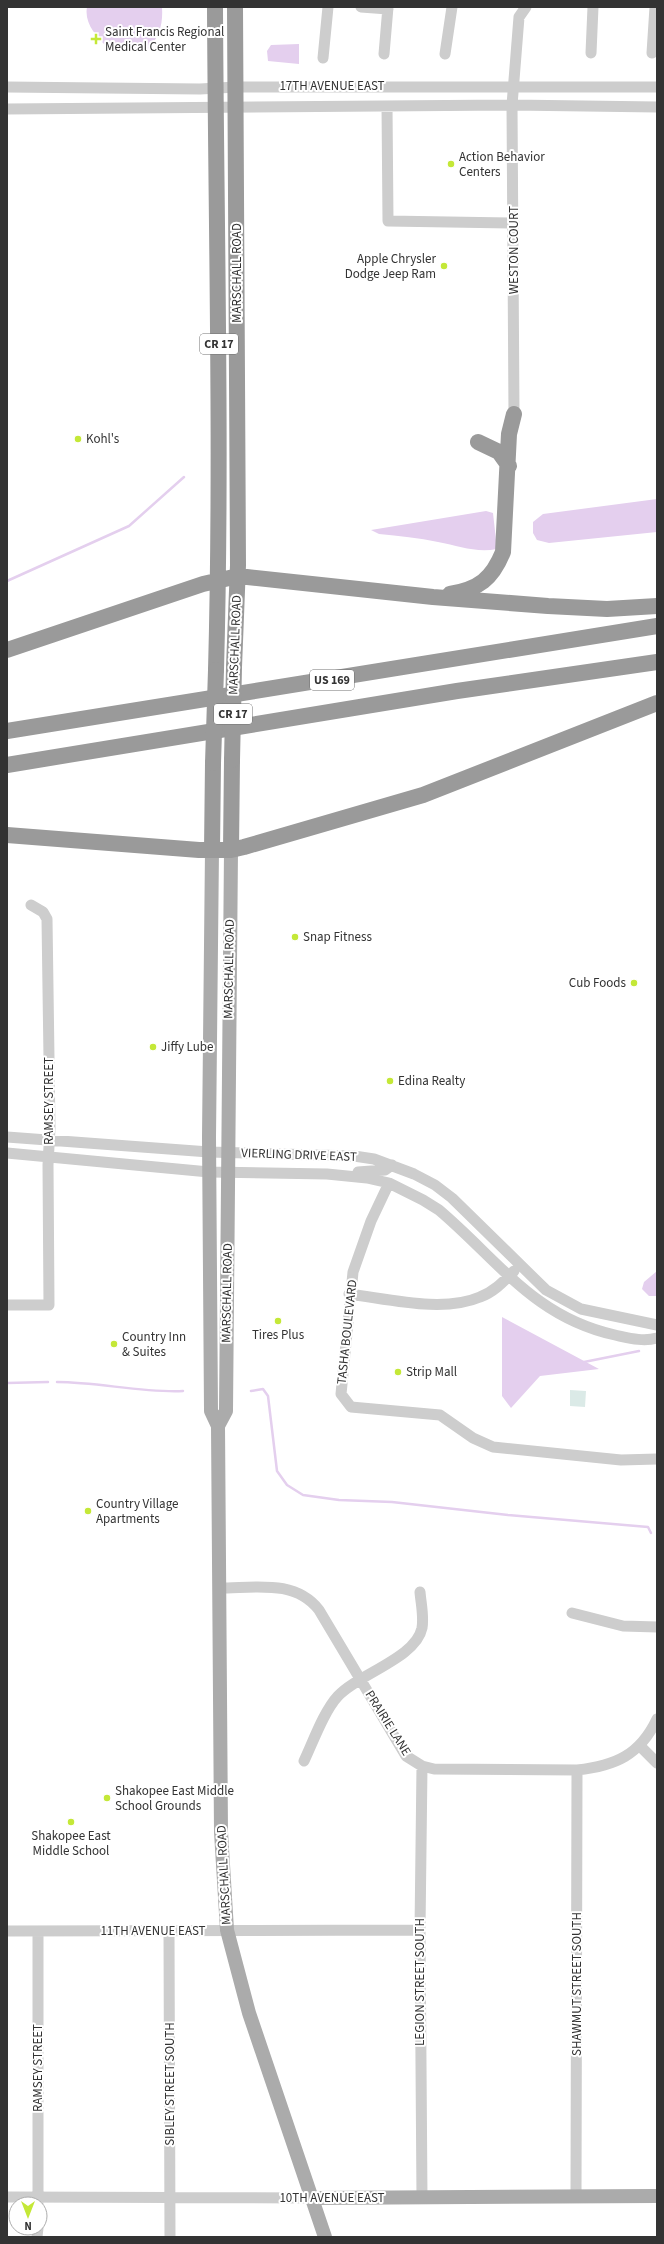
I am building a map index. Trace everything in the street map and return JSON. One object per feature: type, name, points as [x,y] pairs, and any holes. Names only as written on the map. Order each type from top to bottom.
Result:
[{"type":"highway","name":"MARSCHALL ROAD","points":[[212,850],[213,764],[219,581],[219,346],[215,7]]},
{"type":"highway","name":"MARSCHALL ROAD","points":[[231,850],[234,667],[238,576],[235,7]]},
{"type":"highway","points":[[433,597],[464,592],[489,578],[497,567],[503,552],[509,434],[514,414]]},
{"type":"highway","points":[[478,442],[500,452],[508,466]]},
{"type":"highway","points":[[7,650],[238,576],[433,597],[606,609],[657,606]]},
{"type":"highway","name":"US 169","points":[[7,731],[657,626]]},
{"type":"highway","name":"US 169","points":[[7,765],[457,691],[657,662]]},
{"type":"highway","points":[[7,835],[212,850],[231,850],[423,795],[657,703]]},
{"type":"main road","name":"MARSCHALL ROAD","points":[[212,850],[209,1152],[211,1411],[218,1426],[221,1832],[227,1930],[249,2013],[325,2237]]},
{"type":"main road","name":"MARSCHALL ROAD","points":[[218,1426],[226,1411],[227,1153],[231,850]]},
{"type":"main road","name":"10TH AVENUE EAST","points":[[312,2198],[657,2196]]},
{"type":"street","points":[[322,58],[328,7]]},
{"type":"street","points":[[361,7],[388,8],[384,54]]},
{"type":"street","points":[[445,54],[452,7]]},
{"type":"street","name":"WESTON COURT","points":[[514,414],[514,222],[512,105],[519,16],[526,7]]},
{"type":"street","points":[[591,53],[593,7]]},
{"type":"street","points":[[652,53],[655,7]]},
{"type":"street","name":"17TH AVENUE EAST","points":[[7,87],[657,87]]},
{"type":"street","name":"17TH AVENUE EAST","points":[[7,109],[512,105],[657,107]]},
{"type":"street","points":[[387,106],[388,222],[514,222]]},
{"type":"street","name":"RAMSEY STREET","points":[[7,1305],[49,1305],[50,1140],[47,919],[43,912],[31,905]]},
{"type":"street","name":"VIERLING DRIVE EAST","points":[[7,1137],[209,1152],[334,1154],[374,1159],[392,1165],[435,1185],[452,1198],[546,1290],[581,1309],[657,1325]]},
{"type":"street","name":"VIERLING DRIVE EAST","points":[[7,1153],[209,1172],[342,1174],[388,1183],[423,1200],[439,1210],[529,1294],[555,1313],[590,1330],[636,1340],[657,1338]]},
{"type":"street","points":[[342,1174],[384,1170],[392,1165]]},
{"type":"street","name":"TASHA BOULEVARD","points":[[388,1183],[368,1228],[353,1272],[341,1394],[351,1407],[440,1415],[473,1438],[493,1447],[621,1460],[657,1459]]},
{"type":"street","points":[[350,1294],[433,1304],[458,1304],[490,1292],[510,1276],[520,1265]]},
{"type":"street","name":"PRAIRIE LANE","points":[[219,1588],[286,1589],[306,1596],[318,1610],[406,1756],[422,1766],[448,1769],[577,1770],[611,1764],[627,1756],[640,1746],[657,1719]]},
{"type":"street","points":[[304,1761],[337,1697],[360,1679],[402,1654],[418,1639],[423,1620],[420,1592]]},
{"type":"street","points":[[572,1613],[623,1626],[657,1627]]},
{"type":"street","points":[[640,1746],[657,1762]]},
{"type":"street","name":"LEGION STREET SOUTH","points":[[422,1766],[420,1930],[422,2198]]},
{"type":"street","name":"SHAWMUT STREET SOUTH","points":[[576,2197],[577,1770]]},
{"type":"street","name":"SIBLEY STREET SOUTH","points":[[169,1930],[170,2237]]},
{"type":"street","name":"11TH AVENUE EAST","points":[[7,1931],[420,1930]]},
{"type":"street","name":"RAMSEY STREET","points":[[38,1931],[38,2196]]},
{"type":"street","name":"10TH AVENUE EAST","points":[[48,2200],[170,2197],[312,2198]]},
{"type":"shaded area","points":[[87,7],[162,7],[160,30],[148,49],[106,46],[89,24],[87,18]]},
{"type":"shaded area","points":[[299,44],[299,64],[268,61],[267,51],[271,45]]},
{"type":"shaded area","points":[[657,499],[657,532],[549,543],[537,540],[533,533],[533,522],[543,514]]},
{"type":"shaded area","points":[[486,511],[493,513],[497,549],[475,550],[424,539],[379,534],[371,530]]},
{"type":"shaded area","points":[[657,1271],[657,1296],[649,1296],[642,1289],[644,1282]]},
{"type":"shaded area","points":[[502,1317],[599,1369],[540,1376],[511,1408],[502,1396]]},
{"type":"shaded area","points":[[570,1390],[586,1391],[585,1407],[570,1406]]},
{"type":"waterway","points":[[7,581],[129,526],[184,477]]},
{"type":"waterway","points":[[584,1362],[639,1351]]},
{"type":"waterway","points":[[7,1383],[48,1382]]},
{"type":"waterway","points":[[57,1382],[73,1382],[152,1390],[183,1391]]},
{"type":"waterway","points":[[251,1391],[263,1389],[268,1396],[277,1471],[287,1485],[303,1495],[339,1500],[392,1502],[508,1515],[648,1527],[651,1533]]},
{"type":"place","name":"Saint Francis Regional Medical Center","points":[[96,39]]},
{"type":"place","name":"Action Behavior Centers","points":[[451,164]]},
{"type":"place","name":"Apple Chrysler Dodge Jeep Ram","points":[[444,266]]},
{"type":"place","name":"Kohl's","points":[[78,439]]},
{"type":"place","name":"Snap Fitness","points":[[295,937]]},
{"type":"place","name":"Cub Foods","points":[[634,983]]},
{"type":"place","name":"Jiffy Lube","points":[[153,1047]]},
{"type":"place","name":"Edina Realty","points":[[390,1081]]},
{"type":"place","name":"Tires Plus","points":[[278,1321]]},
{"type":"place","name":"Country Inn & Suites","points":[[114,1344]]},
{"type":"place","name":"Strip Mall","points":[[398,1372]]},
{"type":"place","name":"Country Village Apartments","points":[[88,1511]]},
{"type":"place","name":"Shakopee East Middle School Grounds","points":[[107,1798]]},
{"type":"place","name":"Shakopee East Middle School","points":[[71,1822]]}]
